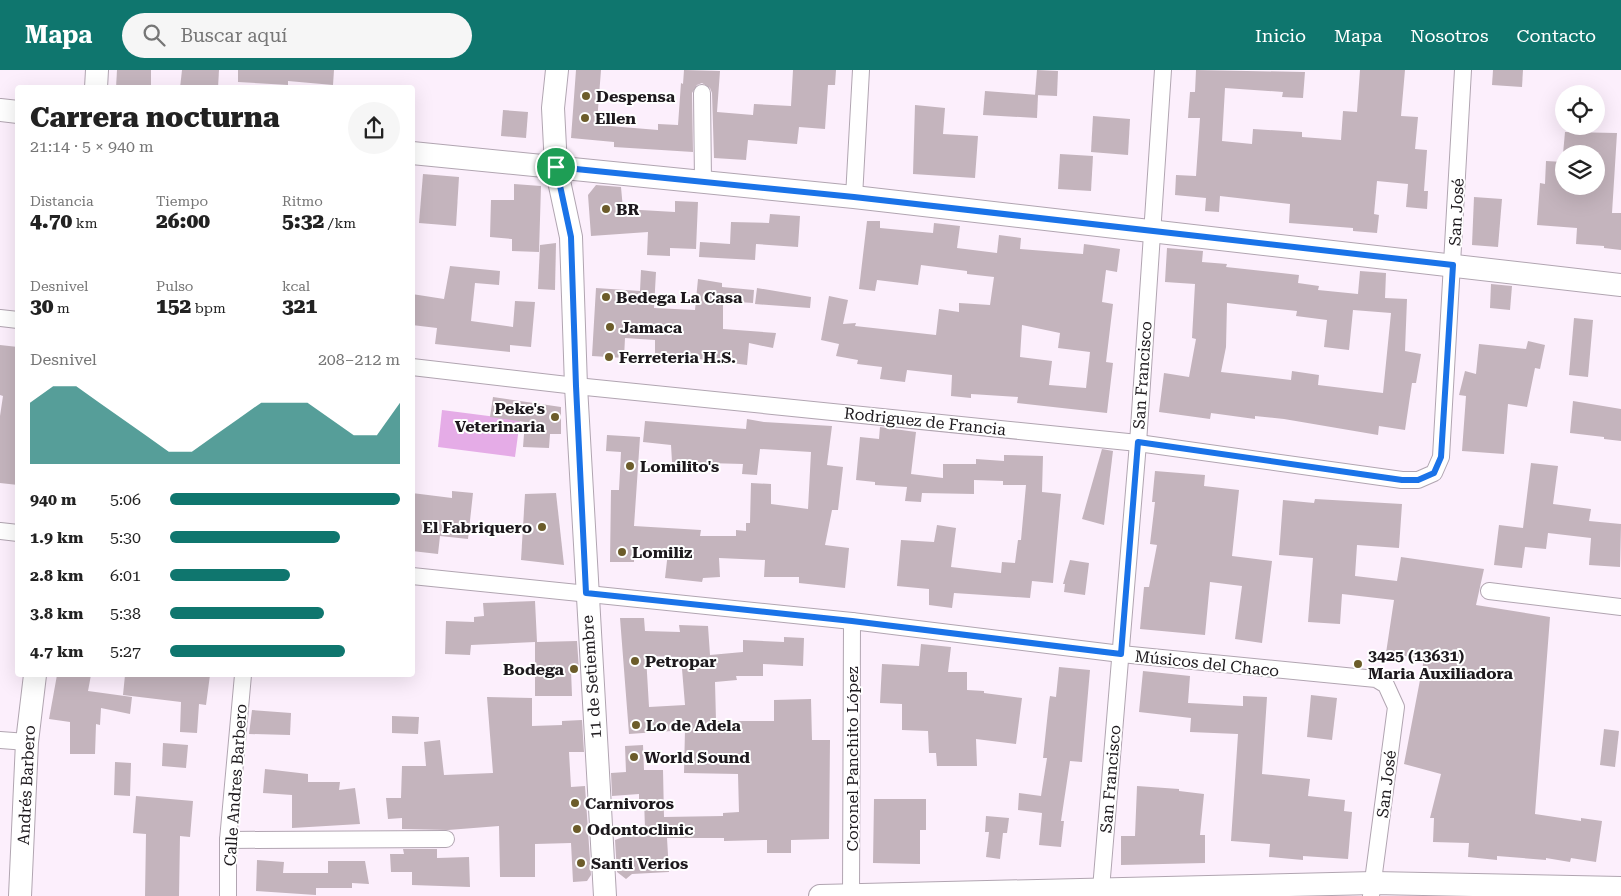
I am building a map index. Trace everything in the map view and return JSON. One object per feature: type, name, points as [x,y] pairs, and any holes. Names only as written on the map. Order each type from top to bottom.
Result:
[{"type":"main road","points":[[96,85],[97,70]]},
{"type":"main road","name":"11 de Setiembre","points":[[557,70],[553,108],[556,167],[571,237],[586,593],[605,896]]},
{"type":"main road","points":[[0,110],[15,112]]},
{"type":"main road","points":[[415,153],[854,197],[1621,284]]},
{"type":"main road","name":"Andrés Barbero","points":[[20,896],[27,742],[35,677]]},
{"type":"main road","points":[[820,896],[1101,889],[1621,888]]},
{"type":"street","points":[[854,197],[861,70]]},
{"type":"street","name":"San Francisco","points":[[1101,889],[1138,442],[1163,70]]},
{"type":"street","name":"San José","points":[[1434,473],[1441,457],[1463,70]]},
{"type":"street","points":[[702,93],[703,182]]},
{"type":"street","points":[[0,318],[15,320]]},
{"type":"street","name":"Rodriguez de Francia","points":[[415,367],[576,386],[1138,442],[1402,480],[1418,480],[1434,473]]},
{"type":"street","points":[[0,531],[15,533]]},
{"type":"street","name":"Músicos del Chaco","points":[[415,576],[852,621],[1121,654],[1376,679]]},
{"type":"street","points":[[1488,591],[1621,607]]},
{"type":"street","name":"Coronel Panchito López","points":[[852,621],[852,895]]},
{"type":"street","name":"Calle Andres Barbero","points":[[228,896],[228,840],[243,677]]},
{"type":"street","name":"San José","points":[[1372,889],[1396,708],[1386,685],[1376,679]]},
{"type":"street","points":[[0,740],[27,742]]},
{"type":"street","points":[[228,840],[446,839]]},
{"type":"shaded area","points":[[442,410],[520,420],[515,457],[438,447]]},
{"type":"building","points":[[117,70],[151,70],[151,85],[116,85]]},
{"type":"building","points":[[182,70],[219,70],[218,85],[180,85]]},
{"type":"building","points":[[238,70],[334,70],[333,85],[288,81],[288,85],[238,82]]},
{"type":"building","points":[[576,70],[601,70],[597,122],[610,123],[610,126],[658,130],[658,124],[678,125],[681,83],[683,84],[684,70],[720,71],[717,112],[753,115],[754,104],[791,106],[793,70],[836,70],[835,85],[828,85],[825,129],[799,127],[797,144],[748,140],[746,160],[714,158],[712,93],[710,88],[702,83],[697,85],[692,93],[693,152],[614,147],[614,142],[571,138]]},
{"type":"building","points":[[1037,70],[1058,71],[1057,96],[1035,95]]},
{"type":"building","points":[[1196,70],[1305,72],[1303,98],[1282,97],[1283,92],[1225,88],[1222,141],[1252,144],[1253,129],[1302,132],[1302,137],[1341,140],[1343,111],[1357,112],[1360,70],[1405,70],[1401,116],[1418,117],[1415,149],[1427,150],[1424,191],[1428,191],[1427,209],[1406,207],[1408,184],[1377,181],[1374,214],[1379,215],[1377,233],[1353,231],[1353,228],[1289,223],[1290,204],[1220,196],[1219,212],[1205,211],[1206,198],[1175,195],[1176,175],[1196,176],[1200,118],[1188,118],[1190,92],[1195,92]]},
{"type":"building","points":[[1493,70],[1523,70],[1522,87],[1492,85]]},
{"type":"building","points":[[985,91],[1038,95],[1037,118],[983,115]]},
{"type":"building","points":[[915,105],[945,108],[943,134],[978,136],[975,178],[913,174]]},
{"type":"building","points":[[503,110],[528,112],[526,138],[501,136]]},
{"type":"building","points":[[1093,116],[1130,119],[1128,155],[1091,152]]},
{"type":"building","points":[[1605,133],[1617,133],[1612,213],[1621,213],[1621,250],[1604,248],[1604,246],[1576,244],[1577,228],[1537,225],[1540,183],[1545,184],[1546,161],[1555,162],[1555,195],[1605,195],[1605,145],[1564,145],[1565,135],[1605,135]]},
{"type":"building","points":[[1060,154],[1093,156],[1091,191],[1058,189]]},
{"type":"building","points":[[423,174],[459,177],[456,226],[419,223]]},
{"type":"building","points":[[514,184],[541,186],[539,252],[512,251],[512,239],[490,237],[491,200],[514,200]]},
{"type":"building","points":[[596,185],[621,187],[623,209],[675,212],[675,201],[698,202],[696,249],[670,248],[670,256],[647,255],[648,232],[591,236],[588,195]]},
{"type":"building","points":[[1474,197],[1502,199],[1498,247],[1472,245]]},
{"type":"building","points":[[770,214],[800,216],[798,247],[756,244],[755,260],[699,257],[700,242],[730,244],[731,222],[769,223]]},
{"type":"building","points":[[867,221],[880,221],[880,228],[933,233],[934,223],[960,226],[957,248],[997,253],[999,235],[1021,238],[1020,249],[1083,254],[1084,244],[1120,249],[1117,272],[1106,270],[1102,302],[1113,304],[1106,362],[1113,363],[1107,413],[1017,403],[1018,397],[971,394],[971,398],[951,396],[952,375],[907,370],[905,382],[880,379],[882,367],[857,364],[858,360],[836,356],[839,344],[821,340],[829,296],[848,300],[843,324],[856,323],[855,326],[936,335],[939,309],[959,312],[959,303],[990,305],[994,277],[967,274],[967,271],[921,265],[918,285],[877,280],[875,291],[859,289]],"holes":[[[1022,325],[1060,333],[1058,348],[1090,352],[1086,388],[1049,385],[1052,361],[1020,357]]]},
{"type":"building","points":[[556,243],[555,290],[538,289],[540,245]]},
{"type":"building","points":[[1167,248],[1203,251],[1202,262],[1227,264],[1226,267],[1299,275],[1298,283],[1319,286],[1318,290],[1358,294],[1360,271],[1386,273],[1385,298],[1407,299],[1405,351],[1421,354],[1416,383],[1412,383],[1405,430],[1379,426],[1378,435],[1284,419],[1255,416],[1255,419],[1211,413],[1210,419],[1159,412],[1164,373],[1189,377],[1196,339],[1192,338],[1195,284],[1165,282]],"holes":[[[1227,303],[1297,311],[1296,316],[1327,320],[1324,347],[1349,350],[1353,310],[1391,313],[1383,393],[1318,385],[1319,375],[1292,371],[1291,380],[1221,372],[1226,347]]]},
{"type":"building","points":[[450,266],[500,271],[499,285],[475,283],[471,321],[513,327],[515,301],[535,302],[531,347],[510,345],[510,352],[435,344],[437,328],[415,325],[415,294],[444,299]]},
{"type":"building","points":[[641,270],[656,272],[654,308],[695,310],[698,279],[722,283],[722,287],[754,290],[753,303],[723,301],[723,329],[776,333],[773,348],[749,343],[747,365],[683,357],[655,356],[655,340],[625,338],[624,358],[592,356],[596,288],[640,291]]},
{"type":"building","points":[[1491,284],[1512,286],[1510,310],[1490,308]]},
{"type":"building","points":[[757,288],[811,297],[810,308],[755,304]]},
{"type":"building","points":[[1574,318],[1593,320],[1588,377],[1569,375]]},
{"type":"building","points":[[1528,341],[1545,345],[1540,369],[1535,368],[1527,407],[1508,404],[1504,454],[1462,451],[1466,396],[1459,395],[1465,371],[1476,374],[1479,344],[1526,349]]},
{"type":"building","points":[[0,345],[15,347],[15,485],[0,483],[0,416],[3,396],[0,395]]},
{"type":"building","points":[[493,397],[561,407],[561,434],[550,434],[549,448],[523,447],[525,422],[490,417]]},
{"type":"building","points":[[1573,401],[1621,409],[1621,441],[1570,433]]},
{"type":"building","points":[[747,419],[764,422],[832,426],[827,465],[843,467],[838,510],[832,510],[825,545],[849,548],[845,588],[799,583],[799,577],[764,577],[765,560],[719,558],[720,577],[703,578],[702,582],[665,578],[668,552],[634,549],[634,562],[610,562],[611,490],[619,490],[621,452],[606,451],[607,435],[640,437],[634,526],[701,530],[700,536],[736,536],[736,530],[746,531],[746,523],[750,523],[751,483],[771,484],[771,504],[808,509],[811,452],[760,449],[757,475],[742,474],[743,464],[672,462],[671,445],[643,442],[645,421],[746,429]]},
{"type":"building","points":[[880,427],[916,432],[911,474],[943,478],[943,464],[976,464],[976,459],[1004,461],[1004,455],[1043,456],[1042,492],[1061,494],[1053,583],[1032,581],[1030,598],[954,593],[952,608],[929,605],[929,589],[897,586],[901,540],[934,542],[937,525],[956,528],[951,567],[1001,573],[1002,562],[1015,563],[1018,540],[1021,540],[1026,485],[1003,485],[1003,481],[974,480],[974,494],[922,493],[921,502],[905,501],[907,487],[875,485],[875,482],[856,480],[860,437],[879,439]]},
{"type":"building","points":[[1102,449],[1113,451],[1104,525],[1082,519]]},
{"type":"building","points":[[1531,463],[1558,466],[1553,504],[1591,509],[1589,521],[1621,524],[1620,567],[1589,565],[1591,538],[1548,533],[1546,549],[1525,547],[1522,568],[1494,565],[1499,525],[1523,528]]},
{"type":"building","points":[[1155,471],[1205,475],[1204,486],[1239,490],[1232,556],[1272,561],[1262,643],[1235,639],[1242,586],[1210,582],[1205,635],[1140,629],[1144,587],[1149,587],[1157,545],[1150,544],[1155,502],[1152,502]]},
{"type":"building","points":[[452,491],[473,493],[468,539],[440,536],[438,554],[415,551],[415,493],[452,498]]},
{"type":"building","name":"El Fabriquero","points":[[556,493],[564,565],[521,560],[525,494]]},
{"type":"building","points":[[1315,499],[1402,504],[1399,548],[1357,545],[1355,576],[1397,581],[1401,557],[1484,569],[1476,605],[1550,617],[1535,814],[1581,821],[1581,818],[1602,821],[1596,862],[1571,858],[1570,862],[1546,858],[1546,860],[1497,856],[1497,860],[1468,857],[1469,843],[1433,842],[1434,818],[1430,818],[1441,774],[1404,764],[1424,659],[1386,653],[1394,600],[1342,594],[1340,624],[1308,622],[1313,558],[1279,555],[1283,500],[1314,503]]},
{"type":"building","points":[[1070,560],[1089,563],[1085,595],[1064,592],[1065,584],[1063,584]]},
{"type":"building","points":[[535,601],[537,642],[577,641],[579,670],[571,670],[572,696],[535,696],[535,642],[471,645],[470,655],[445,654],[446,621],[474,622],[474,617],[484,616],[483,603]]},
{"type":"building","points":[[620,618],[644,618],[645,631],[680,632],[679,625],[708,626],[710,655],[743,652],[743,640],[784,642],[784,637],[804,638],[803,666],[763,664],[763,676],[736,676],[737,680],[715,682],[716,721],[774,721],[774,700],[811,699],[812,740],[830,740],[829,839],[791,840],[791,853],[767,853],[767,840],[724,841],[724,838],[667,838],[669,872],[632,874],[626,879],[617,872],[615,840],[645,829],[644,799],[639,799],[639,794],[612,796],[611,773],[626,772],[625,746],[643,745],[644,770],[663,770],[664,817],[723,816],[723,813],[739,812],[738,774],[684,773],[685,730],[629,734]],"holes":[[[646,656],[681,657],[685,705],[649,707]]]},
{"type":"building","points":[[921,644],[951,647],[948,672],[967,672],[967,690],[1022,698],[1016,744],[976,739],[977,766],[937,766],[936,753],[929,753],[928,731],[902,730],[902,704],[880,703],[882,664],[919,666]]},
{"type":"building","points":[[1059,667],[1090,670],[1082,762],[1070,761],[1061,821],[1064,821],[1061,847],[1039,845],[1042,813],[1018,810],[1019,793],[1041,796],[1047,758],[1043,758],[1049,702],[1050,696],[1056,697]]},
{"type":"building","points":[[1143,671],[1190,676],[1188,703],[1243,706],[1243,696],[1267,697],[1262,774],[1310,779],[1308,796],[1345,800],[1344,811],[1352,812],[1348,859],[1303,856],[1303,860],[1269,857],[1270,844],[1231,841],[1238,734],[1190,732],[1191,718],[1139,712]]},
{"type":"building","points":[[57,677],[91,677],[88,691],[132,697],[130,714],[101,708],[100,725],[96,724],[95,754],[70,754],[70,722],[49,719]]},
{"type":"building","points":[[125,677],[210,677],[206,705],[199,704],[197,733],[180,732],[181,702],[123,695]]},
{"type":"building","points":[[1311,695],[1337,698],[1332,740],[1307,737]]},
{"type":"building","points":[[487,697],[532,698],[532,726],[562,725],[562,721],[582,720],[584,752],[569,752],[571,787],[585,786],[591,875],[587,881],[573,882],[571,843],[535,844],[535,877],[500,877],[499,826],[448,830],[402,829],[402,818],[388,819],[386,798],[401,798],[402,766],[426,766],[424,742],[440,740],[444,775],[493,773]]},
{"type":"building","points":[[252,710],[291,713],[290,735],[249,734]]},
{"type":"building","points":[[392,716],[419,717],[418,734],[392,733]]},
{"type":"building","points":[[1604,729],[1619,731],[1615,767],[1600,765]]},
{"type":"building","points":[[163,743],[188,745],[186,768],[162,766]]},
{"type":"building","points":[[115,762],[131,763],[130,796],[114,795]]},
{"type":"building","points":[[265,769],[308,774],[308,782],[340,782],[339,790],[355,788],[360,824],[292,828],[292,795],[263,793]]},
{"type":"building","points":[[1137,786],[1179,789],[1179,791],[1204,794],[1200,835],[1205,835],[1205,863],[1121,865],[1121,836],[1135,836]]},
{"type":"building","points":[[136,796],[193,801],[190,837],[180,836],[179,896],[145,896],[146,834],[133,833]]},
{"type":"building","points":[[874,799],[926,799],[926,830],[920,830],[920,864],[873,863]]},
{"type":"building","points":[[986,816],[1009,818],[1007,833],[1003,833],[1000,859],[986,857],[989,832],[985,832]]},
{"type":"building","points":[[403,849],[437,849],[437,858],[469,857],[470,887],[412,885],[412,872],[391,872],[390,854],[404,854]]},
{"type":"building","points":[[257,860],[284,862],[283,873],[328,873],[328,861],[365,861],[369,884],[352,883],[352,888],[316,888],[316,895],[256,891]]},
{"type":"place","name":"Despensa","points":[[586,96]]},
{"type":"place","name":"Ellen","points":[[585,118]]},
{"type":"place","name":"BR","points":[[606,209]]},
{"type":"place","name":"Bedega La Casa","points":[[606,297]]},
{"type":"place","name":"Jamaca","points":[[610,327]]},
{"type":"place","name":"Ferreteria H.S.","points":[[609,357]]},
{"type":"place","name":"Peke's Veterinaria","points":[[555,417]]},
{"type":"place","name":"Lomilito's","points":[[630,466]]},
{"type":"place","name":"El Fabriquero","points":[[542,527]]},
{"type":"place","name":"Lomiliz","points":[[622,552]]},
{"type":"place","name":"Petropar","points":[[635,661]]},
{"type":"place","name":"3425 (13631) Maria Auxiliadora","points":[[1358,664]]},
{"type":"place","name":"Bodega","points":[[574,669]]},
{"type":"place","name":"Lo de Adela","points":[[636,725]]},
{"type":"place","name":"World Sound","points":[[634,757]]},
{"type":"place","name":"Carnivoros","points":[[575,803]]},
{"type":"place","name":"Odontoclinic","points":[[577,829]]},
{"type":"place","name":"Santi Verios","points":[[581,863]]},
{"type":"route","points":[[556,167],[854,197],[1453,265],[1441,457],[1434,473],[1418,480],[1402,480],[1138,442],[1121,654],[852,621],[586,593],[571,237],[556,167]]}]
